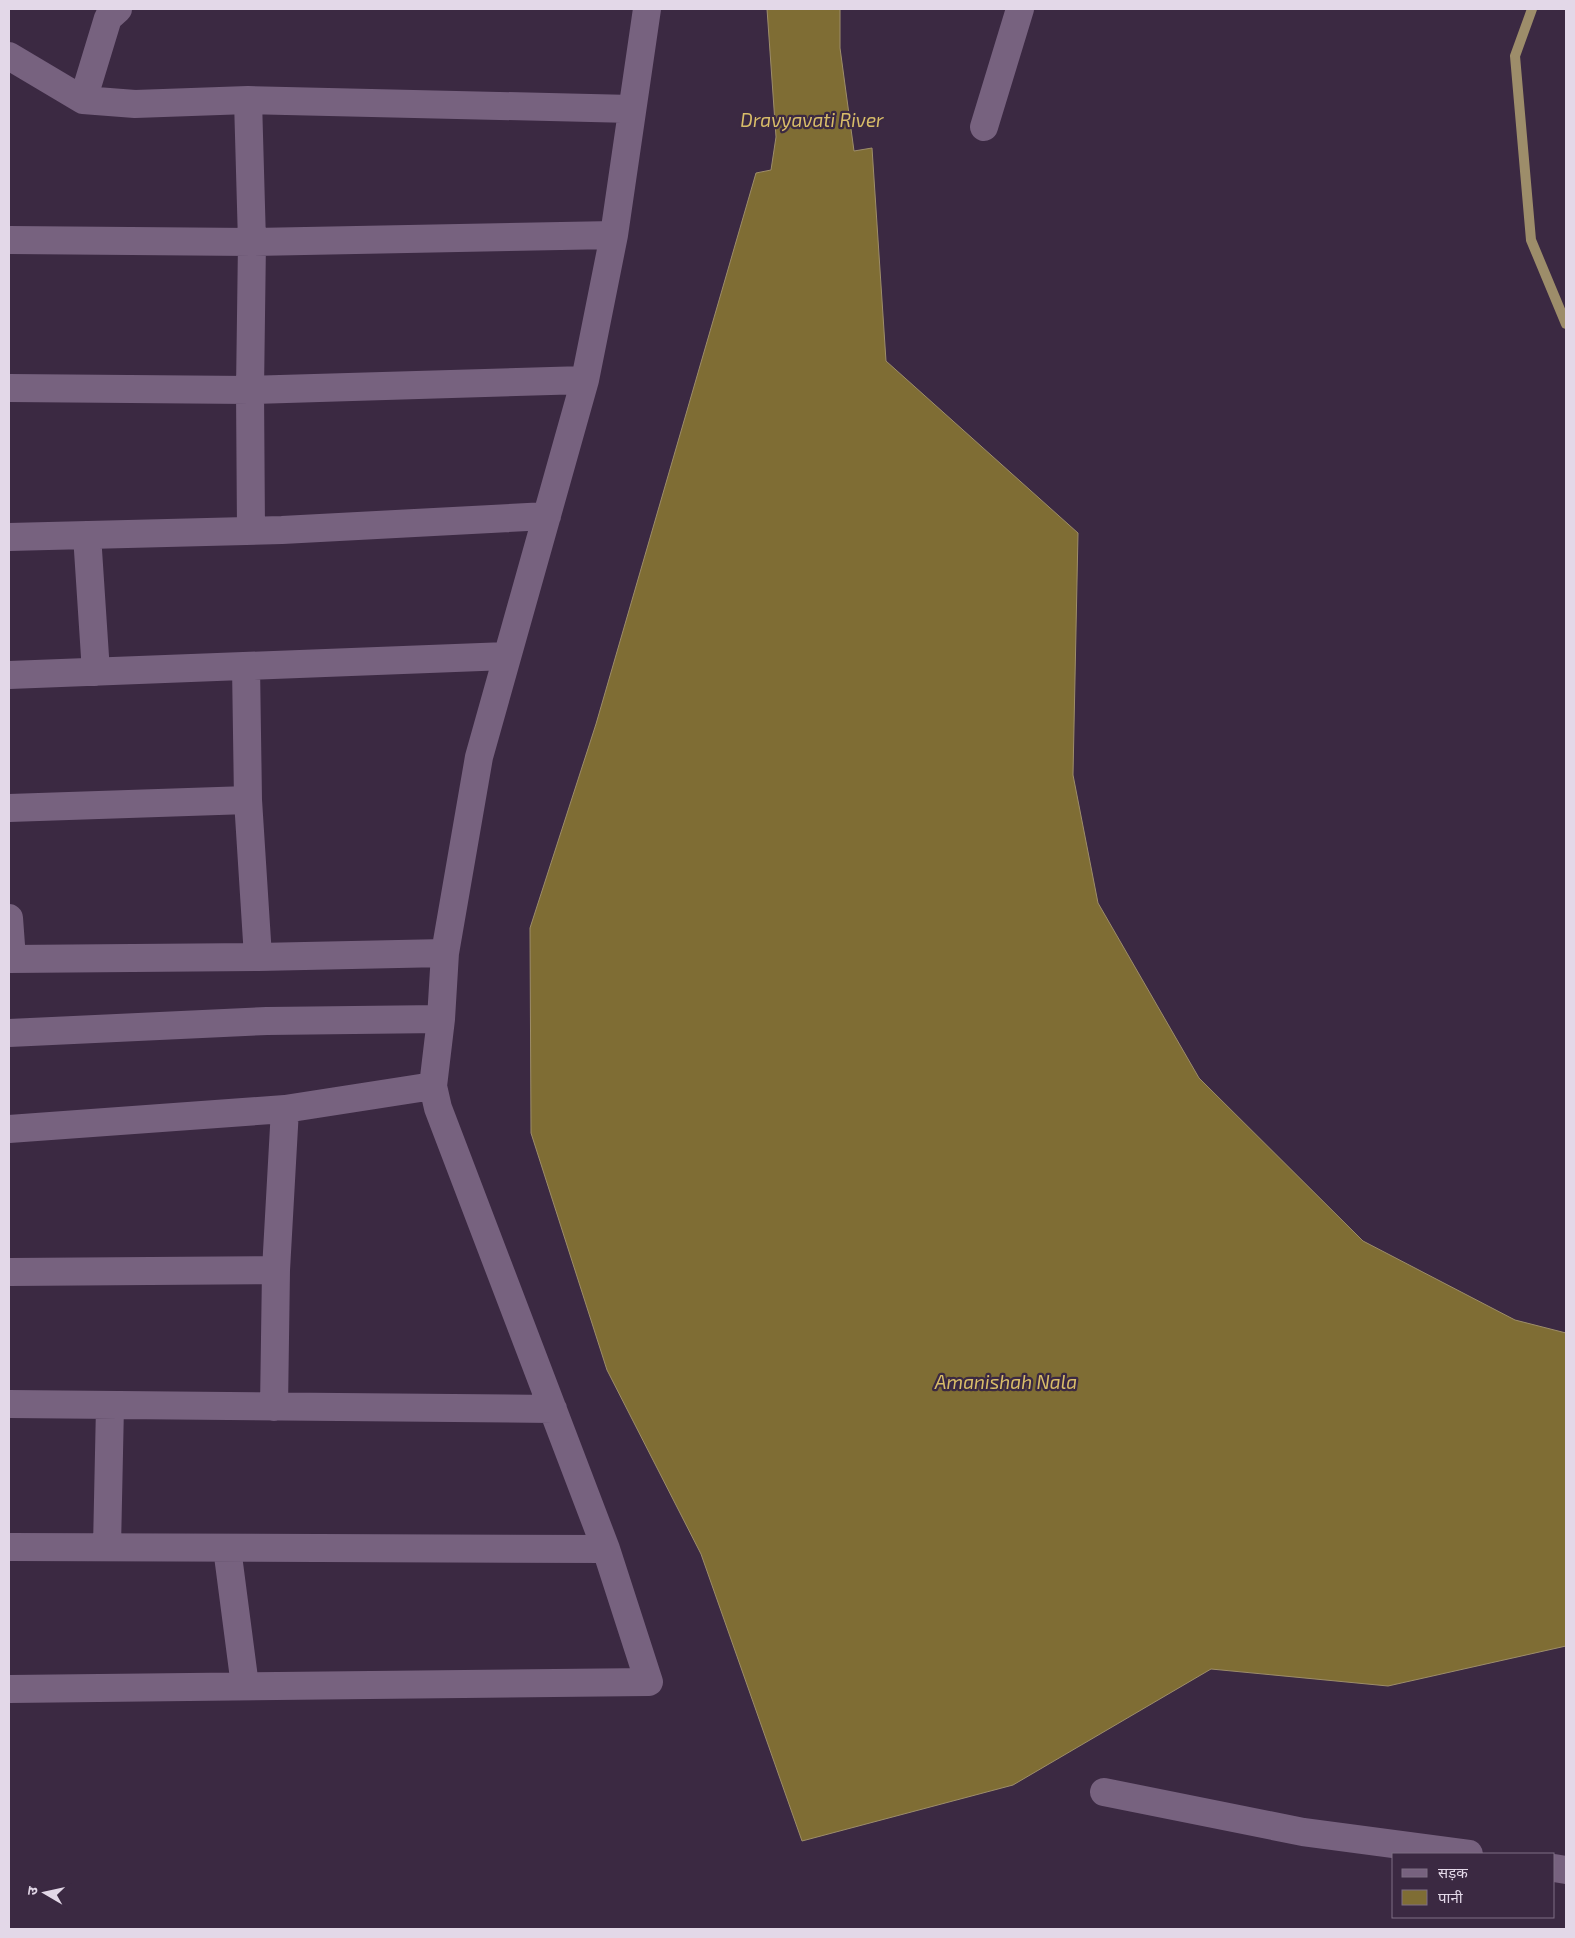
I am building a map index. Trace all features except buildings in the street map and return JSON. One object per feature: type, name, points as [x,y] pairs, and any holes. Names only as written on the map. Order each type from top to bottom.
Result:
[{"type":"street","points":[[82,100],[108,18],[118,9]]},
{"type":"street","points":[[9,1689],[649,1682],[606,1549],[438,1108],[433,1086],[445,953],[479,757],[585,380],[614,235],[647,9]]},
{"type":"street","points":[[984,127],[1020,9]]},
{"type":"street","points":[[9,56],[82,100],[135,104],[248,100],[632,109]]},
{"type":"street","points":[[248,100],[252,242],[251,530]]},
{"type":"street","points":[[9,240],[252,242],[614,235]]},
{"type":"street","points":[[9,388],[250,390],[585,380]]},
{"type":"street","points":[[9,537],[251,530],[547,516]]},
{"type":"street","points":[[87,535],[96,672]]},
{"type":"street","points":[[9,676],[507,656]]},
{"type":"street","points":[[246,666],[248,800],[258,957]]},
{"type":"street","points":[[9,808],[248,800]]},
{"type":"street","points":[[9,918],[10,959],[445,953]]},
{"type":"street","points":[[9,1032],[267,1021],[440,1019]]},
{"type":"street","points":[[9,1129],[285,1108],[433,1086]]},
{"type":"street","points":[[274,1407],[276,1270],[285,1108]]},
{"type":"street","points":[[9,1272],[276,1270]]},
{"type":"street","points":[[9,1404],[553,1410]]},
{"type":"street","points":[[107,1547],[110,1406]]},
{"type":"street","points":[[9,1547],[606,1549]]},
{"type":"street","points":[[227,1548],[245,1686]]},
{"type":"street","points":[[1104,1792],[1303,1832],[1461,1853]]},
{"type":"water","name":"Amanishah Nala","points":[[767,9],[840,9],[840,48],[854,151],[872,148],[886,361],[1078,533],[1073,775],[1098,903],[1199,1078],[1363,1241],[1515,1320],[1566,1333],[1566,1646],[1388,1686],[1211,1669],[1013,1785],[802,1841],[701,1554],[607,1370],[531,1133],[530,928],[596,724],[756,173],[771,170],[776,137]]},
{"type":"waterway","points":[[1532,9],[1515,56],[1531,240],[1566,324]]},
{"type":"water label","name":"Dravyavati River","points":[[812,119]]}]
